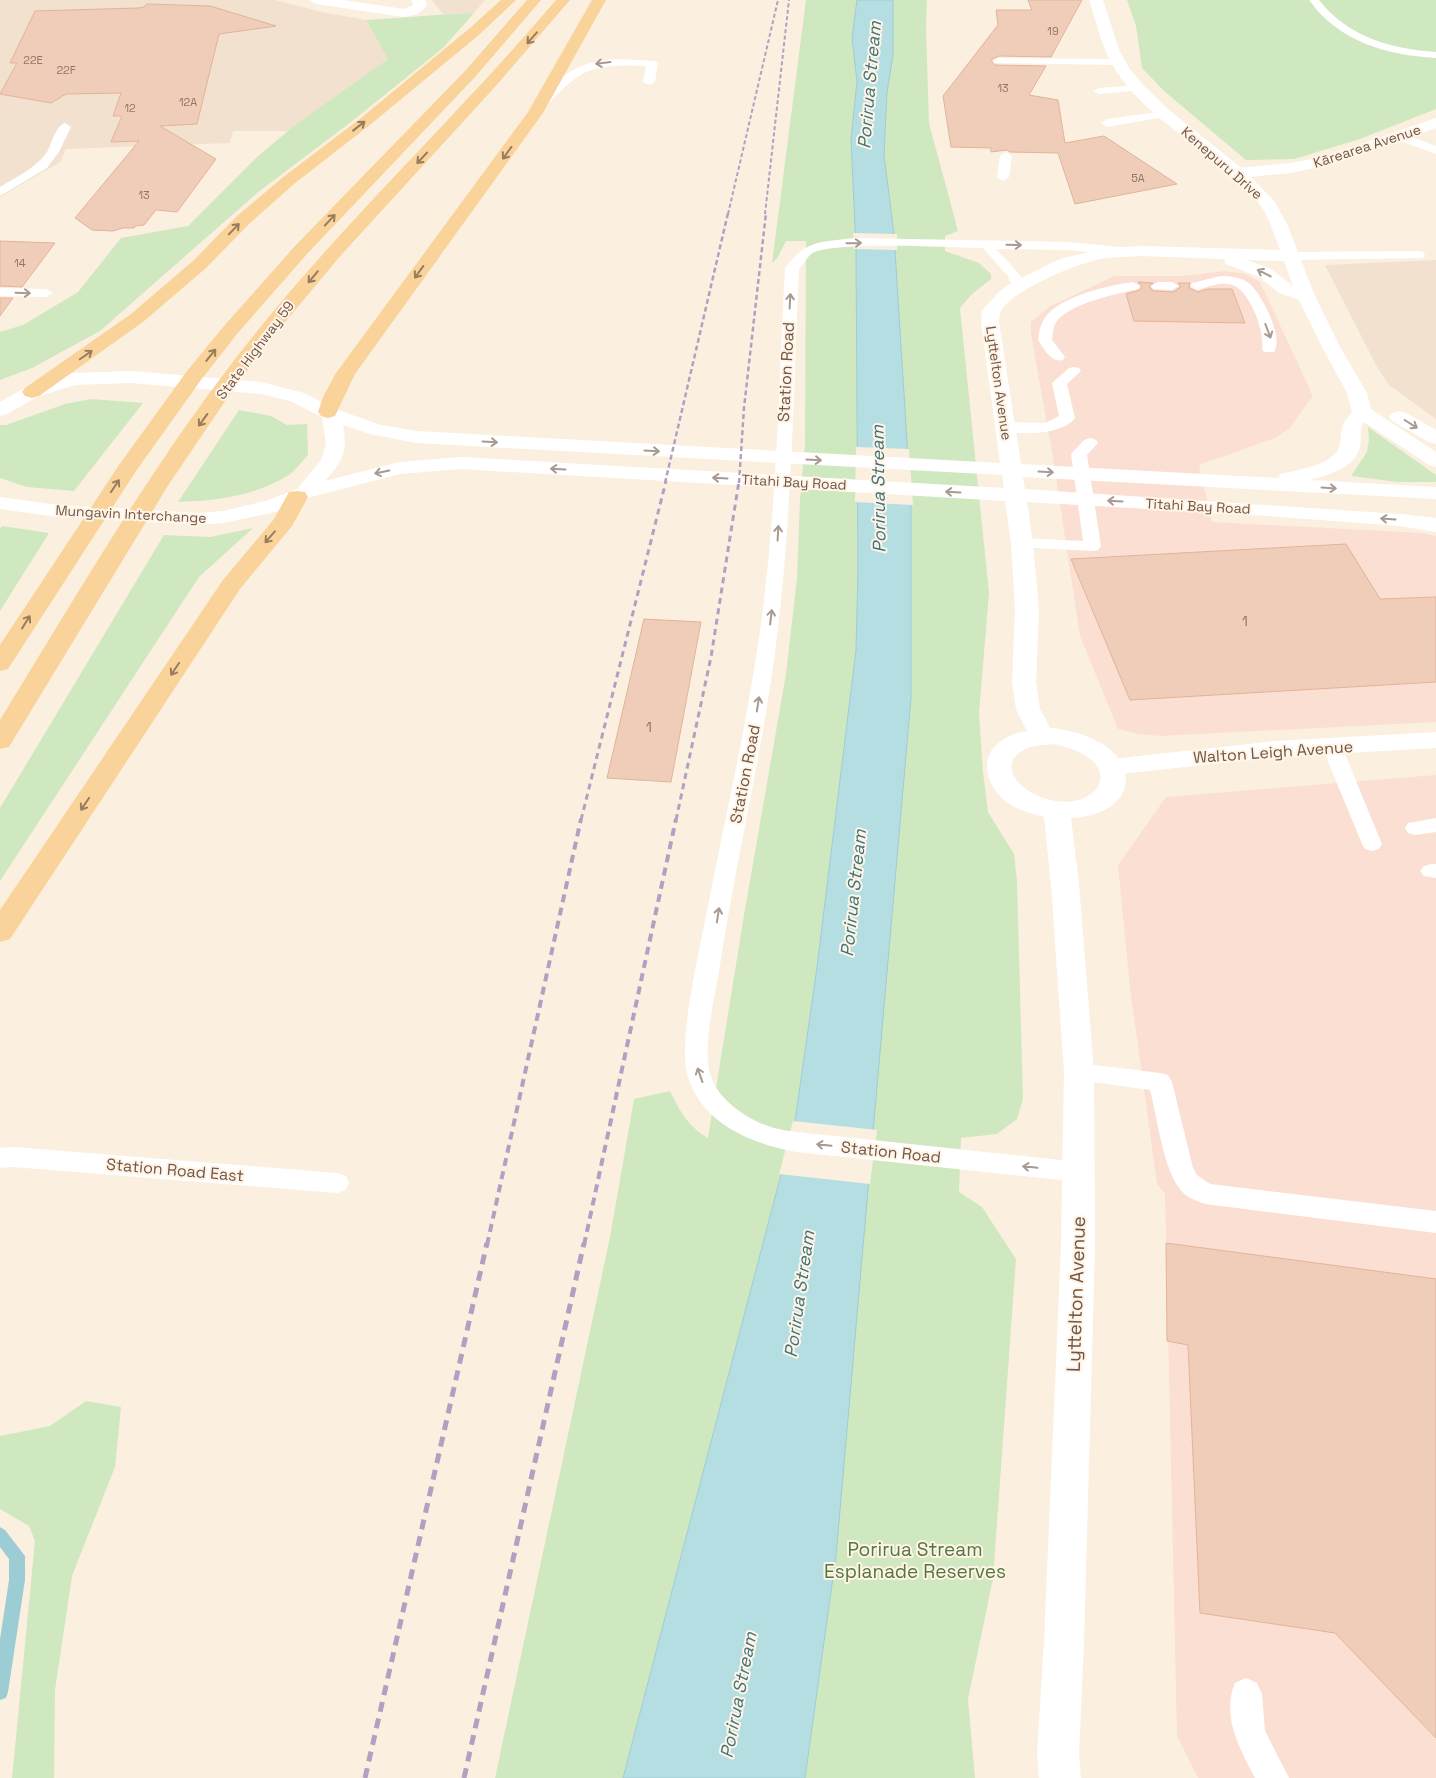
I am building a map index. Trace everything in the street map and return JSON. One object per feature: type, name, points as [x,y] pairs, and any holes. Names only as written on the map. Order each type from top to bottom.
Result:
[{"type":"main road","points":[[316,0],[389,6],[413,11],[420,6],[418,0]]},
{"type":"main road","points":[[11,401],[137,318],[200,264],[243,220],[380,110],[509,0]]},
{"type":"main road","name":"State Highway 59","points":[[0,664],[64,561],[143,444],[207,360],[268,288],[334,215],[469,76],[534,0]]},
{"type":"main road","name":"State Highway 59","points":[[0,741],[79,610],[176,458],[263,336],[334,252],[497,77],[563,0]]},
{"type":"main road","points":[[11,401],[80,379],[115,377],[260,388],[297,397],[330,413],[346,373],[535,113],[599,0]]},
{"type":"main road","name":"Kenepuru Drive","points":[[1096,0],[1109,44],[1121,66],[1138,88],[1164,114],[1238,173],[1266,201],[1274,215],[1306,296],[1359,402],[1436,461]]},
{"type":"main road","name":"Kārearea Avenue","points":[[1238,173],[1312,165],[1436,123]]},
{"type":"main road","points":[[1207,253],[1253,243],[1264,235],[1274,215]]},
{"type":"main road","name":"Lyttelton Avenue","points":[[1042,736],[1028,709],[1024,682],[1027,610],[1022,543],[990,316],[992,310],[1019,286],[1066,263],[1104,253],[1121,251],[1290,256]]},
{"type":"main road","points":[[1207,253],[1265,273],[1286,288],[1306,296]]},
{"type":"main road","points":[[1262,484],[1310,474],[1338,462],[1348,452],[1352,440],[1351,427],[1359,402],[1436,438]]},
{"type":"main road","name":"Titahi Bay Road","points":[[330,413],[395,434],[441,440],[1436,493]]},
{"type":"main road","name":"Mungavin Interchange","points":[[0,503],[58,511],[175,518],[223,517],[272,506],[301,495],[322,474],[334,454],[336,444],[330,413]]},
{"type":"main road","name":"Titahi Bay Road","points":[[301,495],[370,474],[399,468],[471,464],[1268,510],[1436,524]]},
{"type":"main road","points":[[0,932],[231,585],[284,521],[301,495]]},
{"type":"main road","points":[[1042,736],[1066,738],[1084,743],[1106,759],[1110,767],[1113,784],[1103,799],[1083,808],[1057,811],[1040,808],[1024,802],[1007,790],[998,776],[998,761],[1006,749],[1021,740],[1042,736]]},
{"type":"main road","name":"Walton Leigh Avenue","points":[[1110,767],[1235,752],[1436,740]]},
{"type":"main road","name":"Lyttelton Avenue","points":[[1057,811],[1066,884],[1079,1072],[1078,1246],[1066,1612],[1063,1770]]},
{"type":"lane","points":[[1314,0],[1320,10],[1338,24],[1372,44],[1403,52],[1436,55]]},
{"type":"lane","points":[[999,61],[1121,66]]},
{"type":"lane","points":[[535,113],[560,83],[573,72],[602,62],[652,63],[648,82]]},
{"type":"lane","points":[[1079,72],[1121,66]]},
{"type":"lane","points":[[1099,91],[1138,88]]},
{"type":"lane","points":[[1107,123],[1164,114]]},
{"type":"lane","points":[[0,192],[43,165],[53,152],[65,127]]},
{"type":"lane","points":[[1401,136],[1436,150]]},
{"type":"lane","points":[[1003,177],[1006,156]]},
{"type":"lane","name":"Station Road","points":[[1079,1172],[776,1138],[743,1125],[712,1101],[702,1081],[697,1065],[698,1044],[726,865],[753,743],[775,582],[792,268],[807,251],[834,244],[987,244],[1067,246],[1121,251]]},
{"type":"lane","points":[[987,244],[991,253],[1016,275],[1019,286]]},
{"type":"lane","points":[[1290,256],[1418,255]]},
{"type":"lane","points":[[1197,286],[1213,280],[1225,280],[1238,282],[1248,287],[1256,299],[1271,338],[1269,348]]},
{"type":"lane","points":[[1058,357],[1045,340],[1058,325],[1076,314],[1099,307],[1105,302],[1103,292],[1133,286]]},
{"type":"lane","points":[[1158,286],[1172,286]]},
{"type":"lane","points":[[0,292],[46,294]]},
{"type":"lane","points":[[1005,427],[1046,428],[1067,418],[1059,383],[1074,371]]},
{"type":"lane","points":[[1022,543],[1092,546],[1078,454],[1090,443]]},
{"type":"lane","points":[[1332,747],[1372,844]]},
{"type":"lane","points":[[1415,828],[1436,825]]},
{"type":"lane","points":[[1079,1072],[1160,1082],[1181,1168],[1188,1182],[1205,1194],[1436,1222]]},
{"type":"lane","name":"Station Road East","points":[[4,1155],[337,1183]]},
{"type":"lane","points":[[1246,1694],[1249,1734],[1273,1778]]},
{"type":"shaded area","points":[[0,0],[275,0],[322,12],[366,20],[388,59],[290,131],[233,131],[230,143],[66,149],[60,162],[0,197]]},
{"type":"shaded area","points":[[432,0],[485,0],[474,13],[443,14]]},
{"type":"shaded area","points":[[1436,260],[1436,419],[1388,384],[1376,365],[1325,265]]},
{"type":"shaded area","points":[[1224,271],[1245,274],[1260,282],[1313,396],[1289,429],[1275,438],[1199,465],[1212,522],[1423,533],[1436,536],[1436,722],[1160,736],[1138,734],[1118,729],[1080,636],[1053,458],[1031,334],[1031,322],[1049,307],[1114,276],[1183,276]]},
{"type":"shaded area","points":[[1436,775],[1436,1778],[1198,1778],[1177,1736],[1165,1194],[1157,1184],[1130,988],[1118,865],[1166,797]]},
{"type":"green space","points":[[806,0],[857,0],[852,38],[857,81],[851,140],[856,249],[858,570],[856,650],[817,967],[795,1121],[623,1778],[495,1778],[610,1237],[634,1099],[670,1091],[685,1118],[695,1129],[708,1138],[786,674],[797,578],[800,499],[805,444],[806,241],[786,241],[778,257],[772,263]]},
{"type":"green space","name":"Porirua Stream Esplanade Reserves","points":[[893,0],[927,0],[929,123],[958,231],[945,236],[945,251],[979,263],[991,274],[991,279],[971,295],[960,308],[989,593],[979,713],[983,772],[988,812],[1014,854],[1017,881],[1023,1099],[1017,1119],[997,1134],[961,1138],[959,1192],[982,1207],[1016,1259],[993,1579],[968,1699],[975,1778],[805,1778],[836,1556],[911,698],[911,505],[894,234],[884,155],[887,92],[893,55]]},
{"type":"green space","points":[[1127,0],[1436,0],[1436,109],[1360,139],[1294,159],[1246,160],[1164,91],[1142,68],[1136,26]]},
{"type":"green space","points":[[474,13],[443,48],[351,122],[257,193],[100,331],[32,368],[0,380],[0,332],[23,325],[78,292],[121,238],[188,226],[258,156],[294,126],[388,59],[366,20]]},
{"type":"green space","points":[[91,399],[143,403],[74,491],[27,487],[0,478],[0,425],[6,425],[65,404]]},
{"type":"green space","points":[[239,410],[271,416],[287,425],[307,424],[308,455],[289,475],[263,488],[221,499],[178,502]]},
{"type":"green space","points":[[1368,427],[1436,475],[1436,482],[1398,482],[1351,476],[1367,452],[1369,440]]},
{"type":"green space","points":[[2,526],[49,533],[0,611],[0,529]]},
{"type":"green space","points":[[253,528],[199,577],[0,881],[0,808],[164,535],[210,537]]},
{"type":"green space","points":[[86,1401],[121,1407],[115,1467],[72,1576],[55,1690],[54,1778],[12,1778],[35,1541],[29,1526],[0,1509],[0,1436],[50,1426]]},
{"type":"water","name":"Porirua Stream","points":[[857,0],[893,0],[893,55],[887,92],[884,155],[894,234],[911,505],[911,698],[836,1556],[805,1778],[623,1778],[795,1121],[817,967],[856,650],[858,570],[856,249],[851,140],[857,81],[852,38]]},
{"type":"pier","points":[[853,233],[897,234],[897,250],[854,249]]},
{"type":"pier","points":[[856,447],[909,449],[913,505],[855,502]]},
{"type":"pier","points":[[793,1121],[877,1130],[870,1184],[779,1174]]},
{"type":"building","points":[[1028,0],[1082,0],[1051,57],[999,56],[992,59],[992,62],[995,65],[1046,66],[1029,95],[1058,100],[1065,143],[1104,136],[1177,184],[1075,204],[1058,153],[1010,152],[1007,150],[991,152],[991,148],[951,147],[943,96],[998,25],[996,10],[1032,10]]},
{"type":"building","points":[[147,4],[210,6],[276,26],[219,34],[197,124],[160,126],[216,159],[177,212],[156,210],[144,225],[135,226],[134,228],[123,228],[113,231],[92,230],[75,218],[139,141],[111,142],[122,116],[113,116],[121,93],[66,94],[51,103],[0,94],[17,63],[10,63],[35,11],[138,8],[144,7]]},
{"type":"building","points":[[0,241],[55,243],[22,287],[0,286]]},
{"type":"building","points":[[1138,282],[1153,283],[1149,286],[1153,291],[1173,292],[1181,287],[1178,283],[1190,283],[1189,288],[1198,292],[1208,289],[1232,289],[1245,323],[1134,321],[1126,294],[1140,290],[1142,286]]},
{"type":"building","points":[[0,298],[13,298],[0,316]]},
{"type":"building","points":[[1346,544],[1380,599],[1436,597],[1436,682],[1130,700],[1071,559]]},
{"type":"building","points":[[644,619],[701,622],[671,782],[607,778]]},
{"type":"building","points":[[1166,1243],[1436,1279],[1436,1738],[1335,1633],[1200,1613],[1188,1345],[1167,1341]]},
{"type":"waterway","points":[[0,1535],[17,1556],[17,1580],[0,1692]]},
{"type":"railway","points":[[728,214],[778,0]]},
{"type":"railway","points":[[765,214],[789,0]]},
{"type":"railway","points":[[665,483],[728,213]]},
{"type":"railway","points":[[739,483],[744,408],[766,213]]},
{"type":"railway","points":[[581,820],[666,481]]},
{"type":"railway","points":[[676,820],[711,657],[739,481]]},
{"type":"railway","points":[[487,1245],[581,819]]},
{"type":"railway","points":[[584,1245],[676,819]]},
{"type":"railway","points":[[365,1778],[487,1243]]},
{"type":"railway","points":[[464,1778],[584,1243]]}]
